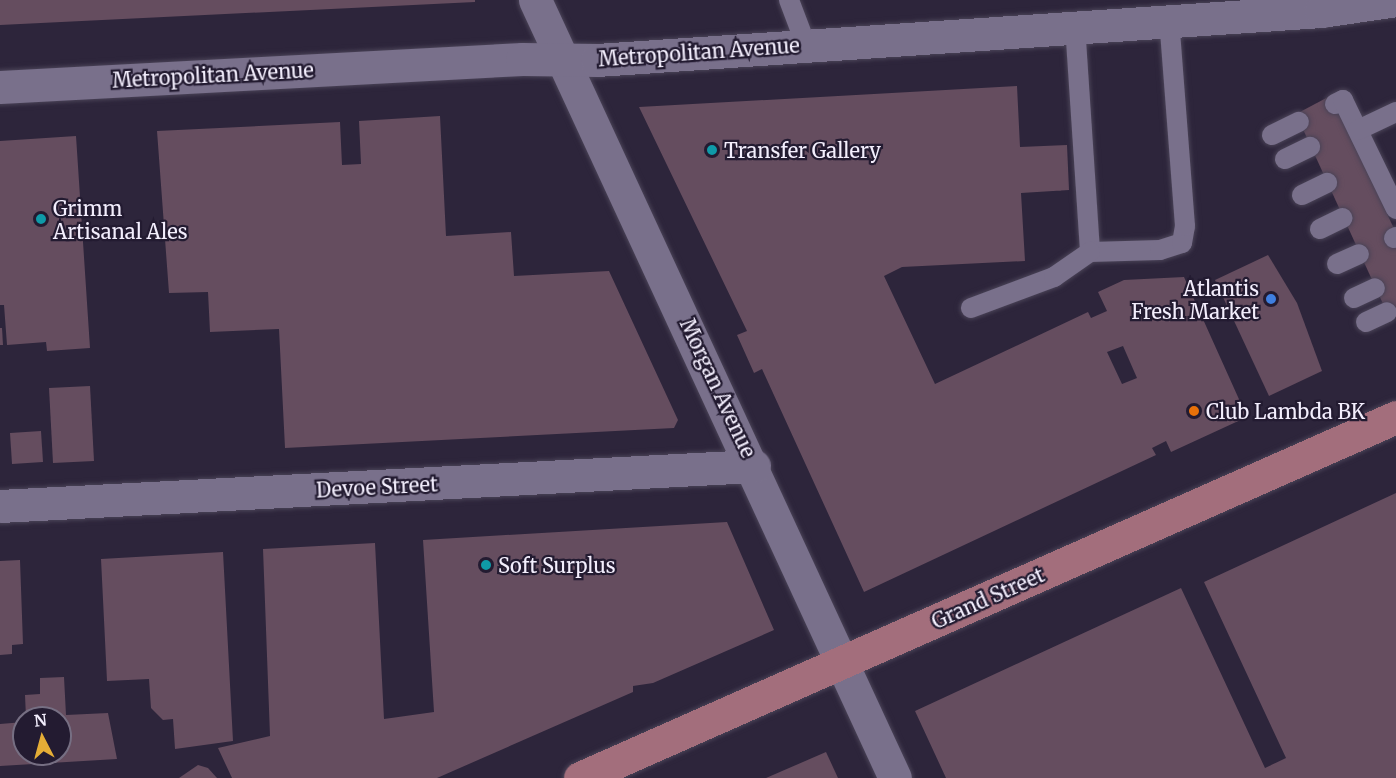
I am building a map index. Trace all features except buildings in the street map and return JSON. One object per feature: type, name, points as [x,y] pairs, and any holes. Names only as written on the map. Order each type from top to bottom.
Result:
[{"type":"main road","name":"Grand Street","points":[[580,778],[1396,417]]},
{"type":"street","name":"Morgan Avenue","points":[[535,0],[754,466],[895,778]]},
{"type":"street","name":"Metropolitan Avenue","points":[[0,87],[806,45],[1075,25],[1391,6]]},
{"type":"street","name":"Devoe Street","points":[[0,506],[754,466]]},
{"type":"lane","points":[[789,0],[806,45]]},
{"type":"lane","points":[[971,308],[1054,277],[1090,252],[1160,250],[1182,243],[1169,19]]},
{"type":"lane","points":[[1075,25],[1090,252]]},
{"type":"lane","points":[[1335,104],[1343,100],[1367,163],[1388,202]]},
{"type":"lane","points":[[1353,129],[1396,112]]},
{"type":"lane","points":[[1272,135],[1299,122]]},
{"type":"lane","points":[[1285,159],[1310,147]]},
{"type":"lane","points":[[1302,195],[1327,183]]},
{"type":"lane","points":[[1320,229],[1343,218]]},
{"type":"lane","points":[[1337,264],[1359,254]]},
{"type":"lane","points":[[1354,298],[1375,288]]},
{"type":"lane","points":[[1366,322],[1388,312]]},
{"type":"place","name":"Transfer Gallery","points":[[712,150]]},
{"type":"place","name":"Grimm Artisanal Ales","points":[[41,219]]},
{"type":"place","name":"Atlantis Fresh Market","points":[[1271,299]]},
{"type":"place","name":"Club Lambda BK","points":[[1194,411]]},
{"type":"place","name":"Soft Surplus","points":[[486,565]]}]
